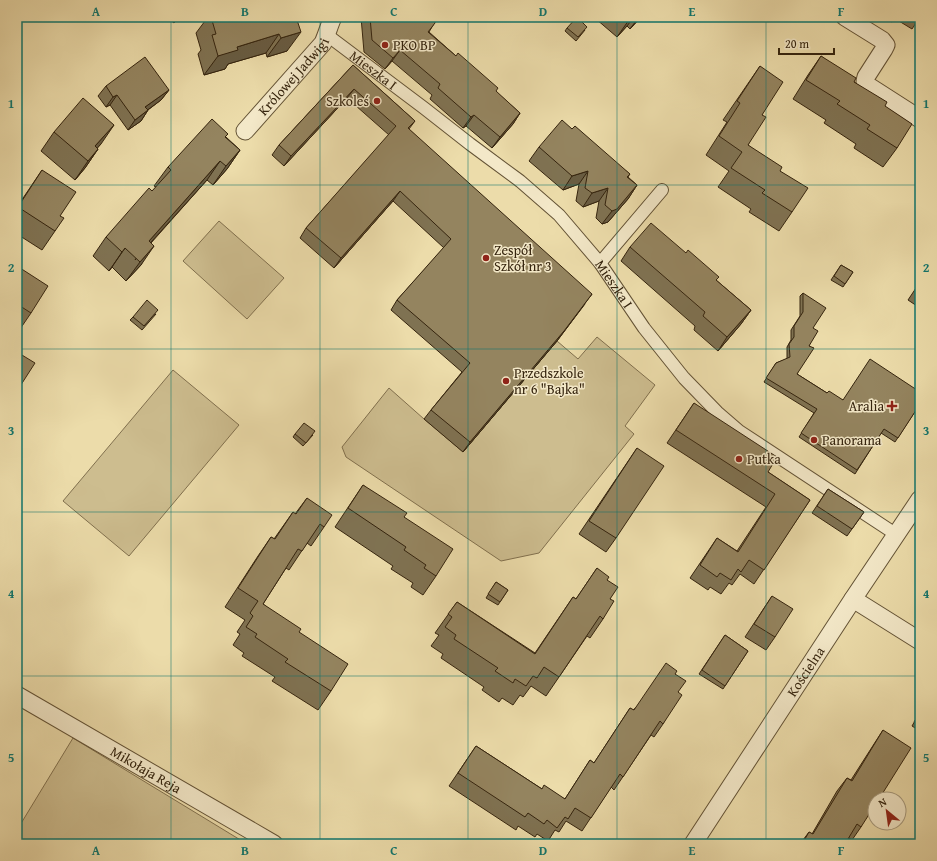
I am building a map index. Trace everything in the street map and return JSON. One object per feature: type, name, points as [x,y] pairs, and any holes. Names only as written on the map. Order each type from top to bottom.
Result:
[{"type":"street","name":"Królowej Jadwigi","points":[[246,130],[323,43],[333,17]]},
{"type":"street","points":[[845,17],[882,40],[886,45],[866,77],[865,81],[867,85],[920,119]]},
{"type":"street","name":"Mieszka I","points":[[326,35],[520,180],[559,215],[600,263],[644,328],[684,378],[717,412],[739,431],[896,535]]},
{"type":"street","points":[[600,263],[662,190]]},
{"type":"street","name":"Kościelna","points":[[693,844],[920,499]]},
{"type":"street","points":[[853,599],[920,641]]},
{"type":"street","name":"Mikołaja Reja","points":[[17,695],[274,844]]},
{"type":"shaded area","points":[[219,221],[284,278],[247,319],[183,261]]},
{"type":"shaded area","points":[[597,337],[655,385],[625,426],[634,434],[539,553],[501,561],[346,457],[342,447],[389,388],[463,452],[557,341],[578,359]]},
{"type":"shaded area","points":[[173,370],[239,425],[129,556],[63,501]]},
{"type":"shaded area","points":[[73,738],[247,844],[17,844],[17,830]]},
{"type":"building","points":[[211,17],[296,17],[301,32],[281,38],[279,34],[237,47],[238,50],[218,56],[212,35],[216,34]]},
{"type":"building","points":[[370,17],[437,17],[435,23],[428,32],[456,56],[458,53],[498,88],[496,91],[520,113],[500,137],[474,115],[471,117],[438,88],[440,84],[400,50],[393,58],[372,40]]},
{"type":"building","points":[[577,17],[587,27],[578,37],[567,28]]},
{"type":"building","points":[[821,56],[856,78],[854,82],[887,102],[885,106],[912,124],[897,148],[867,129],[870,125],[837,104],[840,101],[806,80]]},
{"type":"building","points":[[145,57],[169,90],[145,107],[148,110],[135,120],[117,95],[113,97],[106,86]]},
{"type":"building","name":"Zespół Szkół nr 3","points":[[353,65],[415,121],[408,128],[592,294],[564,331],[470,442],[431,410],[470,363],[397,300],[451,239],[400,191],[341,258],[306,228],[396,126],[354,89],[291,156],[279,145]]},
{"type":"building","points":[[760,66],[783,82],[762,115],[766,117],[748,145],[782,167],[780,171],[808,188],[792,212],[762,193],[765,190],[731,168],[742,152],[719,136],[740,103],[737,101]]},
{"type":"building","points":[[83,98],[114,125],[95,146],[98,149],[88,161],[54,132]]},
{"type":"building","points":[[212,119],[228,134],[225,137],[240,150],[226,166],[220,161],[149,241],[154,246],[140,262],[125,248],[122,252],[106,237],[149,188],[152,191],[171,170],[168,167]]},
{"type":"building","points":[[562,120],[572,129],[575,126],[630,174],[627,177],[637,185],[617,209],[612,211],[605,205],[608,188],[592,193],[585,188],[588,171],[572,176],[539,147]]},
{"type":"building","points":[[42,170],[76,192],[60,216],[64,218],[55,231],[18,207]]},
{"type":"building","points":[[651,223],[686,253],[688,250],[719,277],[716,280],[751,310],[727,337],[703,316],[705,312],[630,247]]},
{"type":"building","points":[[841,265],[853,272],[845,284],[834,276]]},
{"type":"building","points":[[17,266],[48,286],[31,313],[17,304]]},
{"type":"building","points":[[803,293],[826,308],[813,328],[818,331],[809,346],[814,348],[797,374],[827,393],[829,391],[843,400],[870,359],[920,392],[920,404],[898,438],[884,429],[857,470],[801,433],[817,409],[766,378],[776,363],[790,357],[789,344],[794,337],[794,326],[803,312]]},
{"type":"building","points":[[147,300],[158,310],[144,326],[133,317]]},
{"type":"building","points":[[17,352],[35,363],[17,391]]},
{"type":"building","points":[[694,403],[777,457],[768,472],[810,500],[764,570],[749,560],[741,572],[738,569],[731,580],[720,573],[717,577],[700,565],[717,538],[738,552],[775,494],[676,430]]},
{"type":"building","points":[[304,423],[315,431],[306,443],[295,434]]},
{"type":"building","points":[[637,448],[664,466],[616,538],[589,521]]},
{"type":"building","points":[[363,485],[407,513],[404,517],[453,549],[436,576],[424,568],[426,565],[404,550],[406,547],[348,508]]},
{"type":"building","points":[[828,489],[864,512],[852,529],[817,506]]},
{"type":"building","points":[[307,498],[332,515],[324,527],[320,524],[302,551],[298,549],[263,604],[301,629],[299,632],[348,664],[331,691],[285,662],[288,659],[255,637],[257,634],[246,627],[253,616],[250,613],[258,601],[238,588],[271,537],[275,539],[293,512],[296,514]]},
{"type":"building","points":[[597,568],[609,577],[607,580],[618,587],[610,599],[614,601],[603,619],[600,616],[559,677],[544,667],[537,678],[533,676],[526,686],[515,679],[513,683],[495,671],[498,668],[454,639],[456,635],[445,627],[452,617],[448,614],[457,602],[535,654],[573,597],[576,599]]},
{"type":"building","points":[[496,582],[508,590],[500,602],[488,594]]},
{"type":"building","points":[[772,596],[793,609],[775,637],[754,624]]},
{"type":"building","points":[[725,635],[748,651],[725,686],[702,670]]},
{"type":"building","points":[[666,663],[677,671],[675,674],[686,681],[678,692],[682,695],[663,724],[660,721],[623,777],[620,774],[591,818],[575,808],[568,819],[565,817],[557,828],[547,820],[544,824],[528,813],[525,817],[458,773],[476,746],[542,789],[544,785],[565,799],[590,760],[594,763],[630,708],[634,710]]},
{"type":"building","points":[[920,712],[920,726],[914,722]]},
{"type":"building","points":[[883,730],[911,748],[884,791],[867,791],[867,818],[861,827],[857,824],[845,844],[802,844],[809,832],[813,834],[847,778],[852,781]]},
{"type":"place","name":"PKO BP","points":[[385,45]]},
{"type":"place","name":"Szkoleś","points":[[377,101]]},
{"type":"place","name":"Zespół Szkół nr 3","points":[[486,258]]},
{"type":"place","name":"Przedszkole nr 6 \"Bajka\"","points":[[506,381]]},
{"type":"place","name":"Aralia","points":[[892,406]]},
{"type":"place","name":"Panorama","points":[[814,440]]},
{"type":"place","name":"Putka","points":[[739,459]]}]
